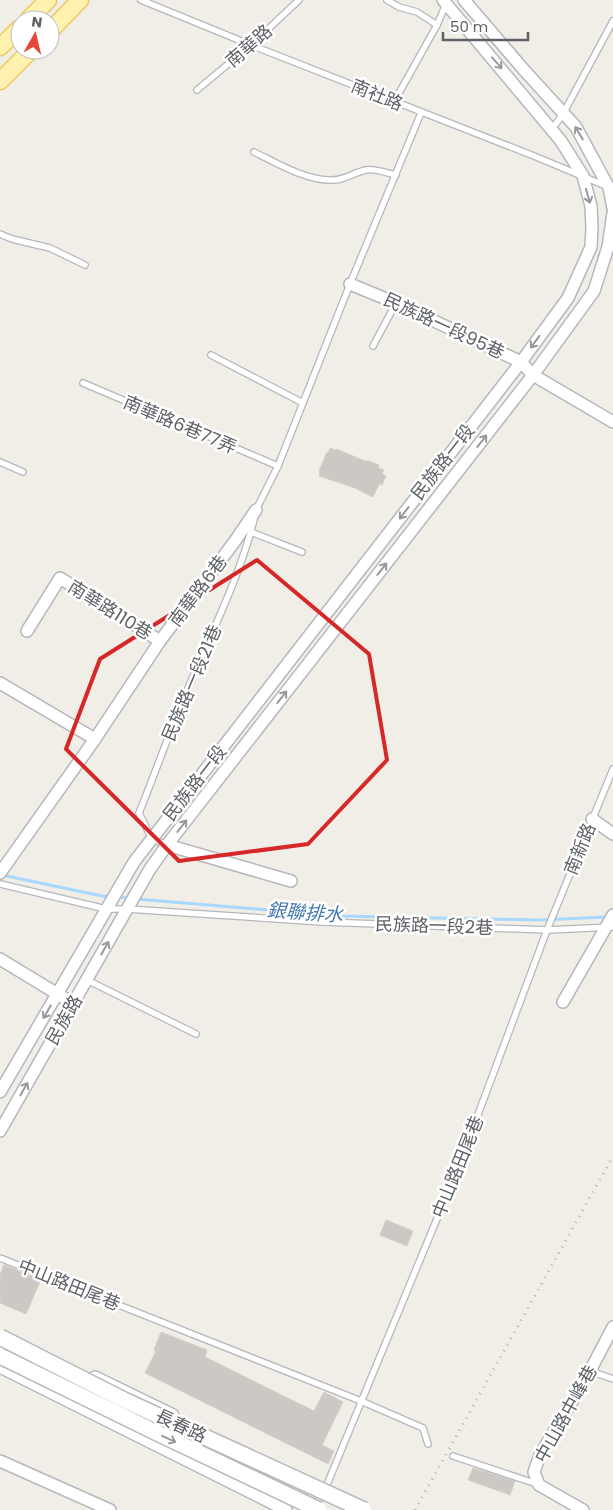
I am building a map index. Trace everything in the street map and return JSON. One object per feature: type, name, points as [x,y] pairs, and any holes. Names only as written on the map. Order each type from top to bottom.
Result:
[{"type":"main road","points":[[38,10],[48,0]]},
{"type":"main road","points":[[60,21],[80,0]]},
{"type":"main road","points":[[0,47],[10,38]]},
{"type":"main road","points":[[0,81],[21,60]]},
{"type":"street","points":[[464,0],[576,127],[611,188],[613,208]]},
{"type":"street","name":"民族路一段","points":[[111,902],[134,862],[521,362],[568,298],[591,248],[591,206],[583,176],[562,141],[444,2]]},
{"type":"street","name":"民族路一段","points":[[131,902],[150,869],[167,845],[533,375],[594,291],[608,247],[613,213]]},
{"type":"street","name":"民族路一段95巷","points":[[350,284],[396,303],[521,362],[533,375],[613,422]]},
{"type":"street","name":"南華路6巷","points":[[1,872],[95,739],[160,641],[256,510]]},
{"type":"street","name":"南華路110巷","points":[[27,631],[60,578],[160,641]]},
{"type":"street","points":[[0,683],[95,739]]},
{"type":"street","points":[[221,749],[233,760]]},
{"type":"street","points":[[592,819],[613,834]]},
{"type":"street","points":[[167,845],[291,881]]},
{"type":"street","name":"民族路","points":[[0,1092],[111,902]]},
{"type":"street","name":"民族路","points":[[0,1131],[131,902]]},
{"type":"street","points":[[563,1002],[610,928],[613,915]]},
{"type":"street","points":[[0,959],[74,1004]]},
{"type":"street","name":"中山路中峰巷","points":[[583,1510],[539,1485],[534,1472],[540,1455],[590,1371],[613,1327]]},
{"type":"street","points":[[0,1332],[326,1487],[365,1508]]},
{"type":"street","name":"長春路","points":[[0,1337],[124,1400],[365,1508]]},
{"type":"street","name":"長春路","points":[[0,1356],[319,1510]]},
{"type":"street","points":[[0,1367],[286,1510]]},
{"type":"street","points":[[0,1461],[110,1510]]},
{"type":"lane","name":"南社路","points":[[142,0],[251,46],[611,188]]},
{"type":"lane","name":"南華路","points":[[197,90],[251,46],[299,0]]},
{"type":"lane","points":[[387,0],[399,7],[417,12],[437,25]]},
{"type":"lane","points":[[394,102],[437,25],[444,2]]},
{"type":"lane","points":[[552,129],[563,114],[613,20]]},
{"type":"lane","name":"南華路6巷","points":[[256,510],[278,466],[350,284],[421,113]]},
{"type":"lane","points":[[254,152],[306,175],[328,180],[342,180],[369,169],[396,174]]},
{"type":"lane","points":[[0,234],[12,239],[50,248],[85,265]]},
{"type":"lane","points":[[372,346],[396,303]]},
{"type":"lane","points":[[210,355],[303,403]]},
{"type":"lane","name":"南華路6巷77弄","points":[[83,383],[278,466]]},
{"type":"lane","points":[[0,462],[23,472]]},
{"type":"lane","name":"民族路一段21巷","points":[[152,839],[139,813],[188,687],[226,600],[256,510]]},
{"type":"lane","points":[[250,532],[302,552]]},
{"type":"lane","name":"南新路","points":[[548,930],[613,769]]},
{"type":"lane","points":[[152,839],[167,845]]},
{"type":"lane","name":"民族路一段2巷","points":[[0,884],[111,902],[131,902],[322,922],[548,930],[610,928]]},
{"type":"lane","name":"中山路田尾巷","points":[[313,1510],[326,1487],[458,1168],[548,930]]},
{"type":"lane","points":[[88,980],[196,1034]]},
{"type":"lane","name":"中山路田尾巷","points":[[0,1258],[361,1401],[423,1428],[428,1444]]},
{"type":"lane","points":[[590,1371],[613,1379]]},
{"type":"lane","points":[[453,1456],[539,1485]]},
{"type":"highlighted area","points":[[257,560],[369,654],[387,760],[308,844],[179,861],[66,749],[100,659]]},
{"type":"building","points":[[330,448],[379,465],[378,468],[384,470],[382,474],[386,476],[382,485],[379,484],[373,497],[355,488],[319,476],[319,471]]},
{"type":"building","points":[[386,1220],[413,1231],[407,1246],[380,1235]]},
{"type":"building","points":[[4,1265],[41,1279],[26,1314],[0,1303],[0,1275]]},
{"type":"building","points":[[161,1332],[207,1350],[205,1357],[314,1411],[324,1392],[343,1402],[322,1445],[334,1451],[328,1464],[145,1373],[156,1351],[154,1350]]},
{"type":"building","points":[[473,1468],[515,1481],[510,1495],[468,1480]]},
{"type":"waterway","name":"銀聯排水","points":[[2,875],[111,897]]},
{"type":"waterway","name":"銀聯排水","points":[[117,897],[131,898]]},
{"type":"waterway","name":"銀聯排水","points":[[137,899],[341,916],[539,920],[607,917]]},
{"type":"railway","points":[[415,1510],[613,1156]]}]
